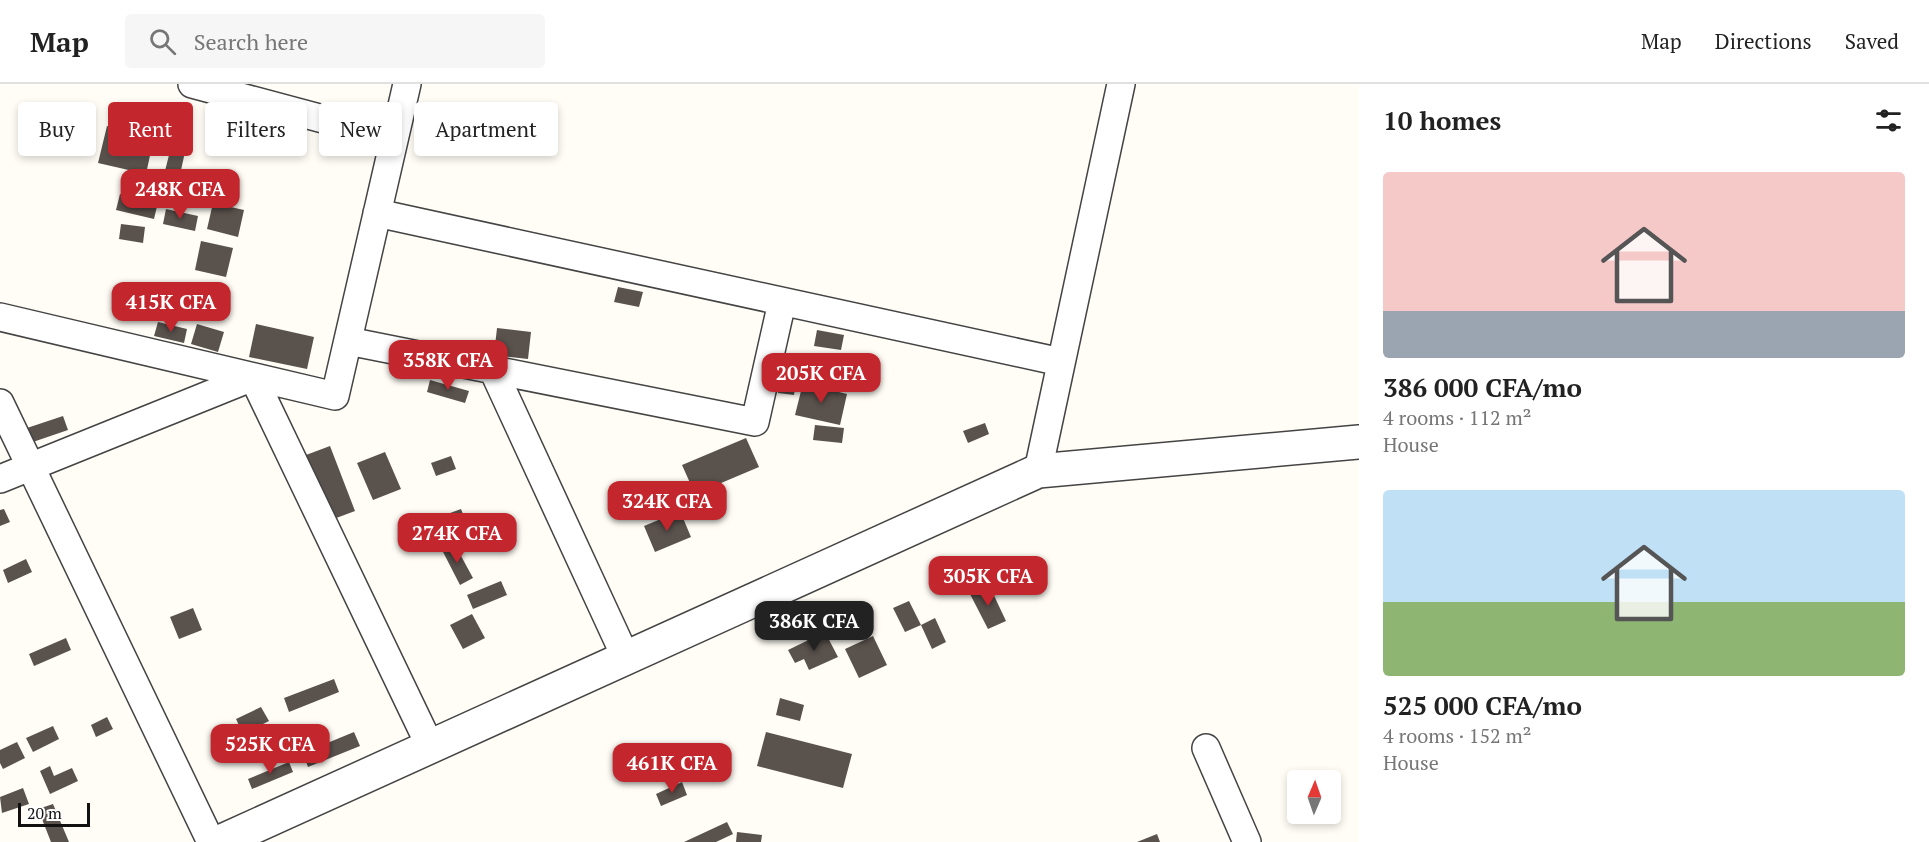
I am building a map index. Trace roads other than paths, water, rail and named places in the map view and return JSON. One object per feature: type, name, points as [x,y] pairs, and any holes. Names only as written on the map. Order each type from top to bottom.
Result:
[{"type":"street","points":[[192,84],[319,118]]},
{"type":"street","points":[[402,105],[407,84]]},
{"type":"street","points":[[1038,471],[1121,84]]},
{"type":"street","points":[[0,317],[335,396],[390,156]]},
{"type":"street","points":[[377,213],[1061,362]]},
{"type":"street","points":[[348,341],[755,422],[782,302]]},
{"type":"street","points":[[493,370],[626,658]]},
{"type":"street","points":[[0,479],[254,377]]},
{"type":"street","points":[[254,377],[430,746]]},
{"type":"street","points":[[0,404],[211,842]]},
{"type":"street","points":[[220,842],[1038,471],[1359,442]]},
{"type":"street","points":[[1206,748],[1247,842]]}]
